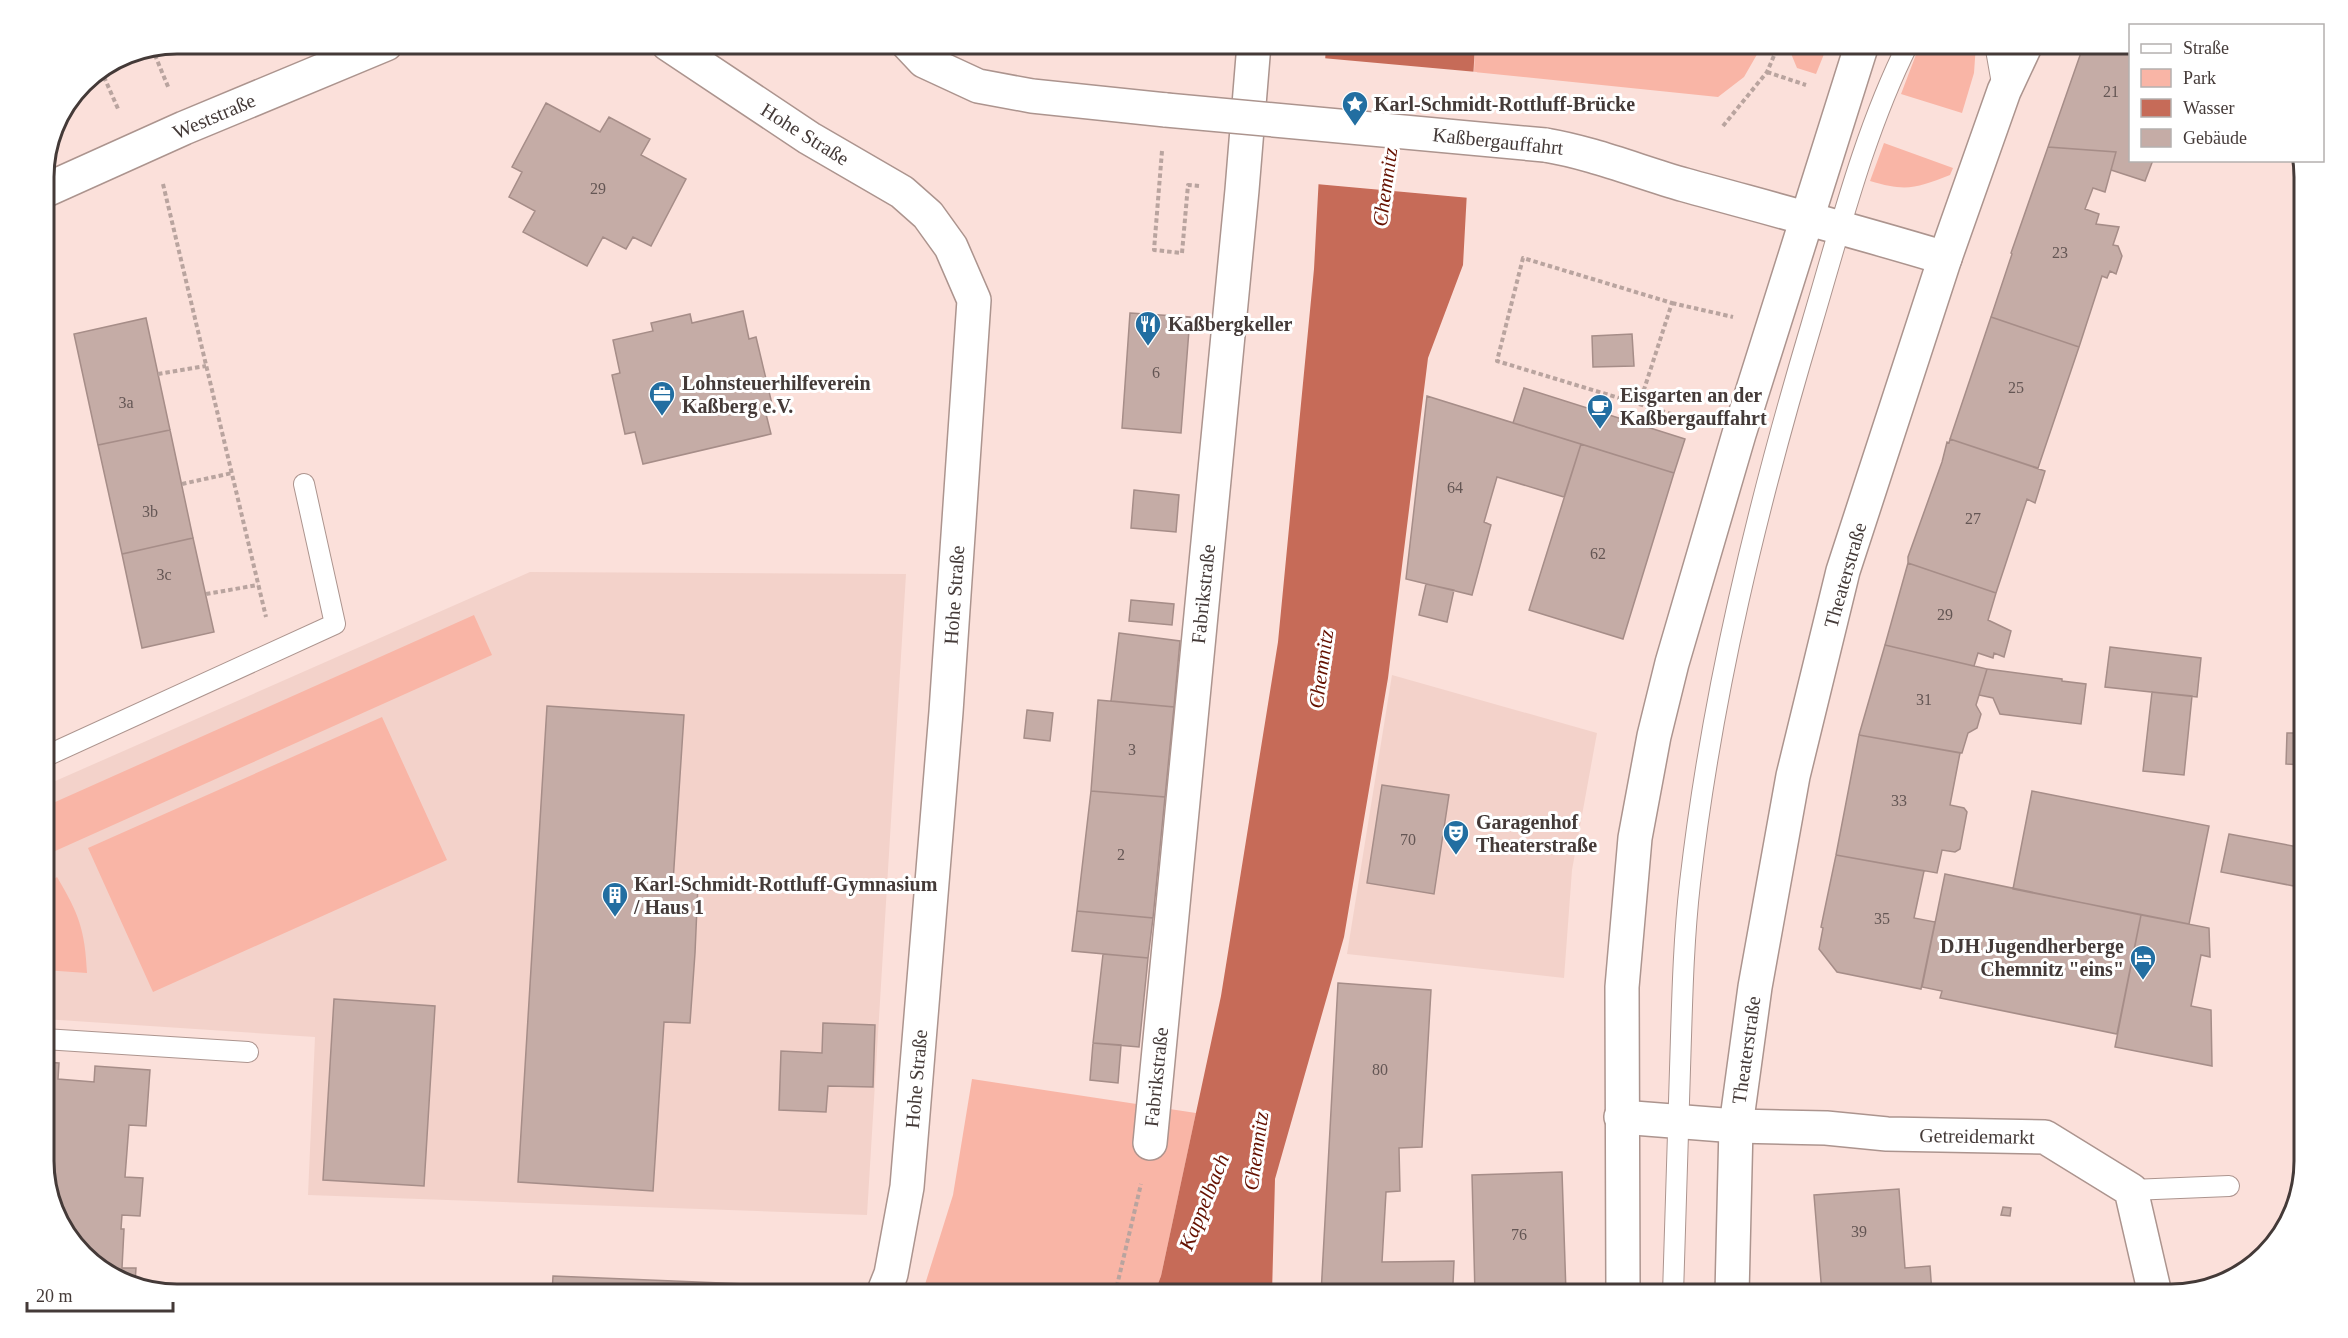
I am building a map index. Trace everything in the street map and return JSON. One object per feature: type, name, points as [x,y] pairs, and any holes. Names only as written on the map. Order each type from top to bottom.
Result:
[{"type":"street","name":"Weststraße","points":[[54,187],[362,54]]},
{"type":"street","name":"Hohe Straße","points":[[683,54],[809,138],[902,192],[928,215],[951,247],[974,300],[946,712],[907,1187],[888,1284]]},
{"type":"street","name":"Kaßbergauffahrt","points":[[917,54],[924,61],[978,86],[1032,96],[1571,149],[1679,183],[1945,258]]},
{"type":"street","name":"Fabrikstraße","points":[[1150,1143],[1253,54]]},
{"type":"street","points":[[1623,1284],[1622,987],[1635,838],[1654,736],[1672,663],[1739,435],[1859,54]]},
{"type":"street","name":"Theaterstraße","points":[[1732,1284],[1736,1126],[1755,987],[1793,776],[1844,571],[1945,258],[2004,91],[2021,54]]},
{"type":"street","name":"Theaterstraße","points":[[1621,1118],[1678,1120],[1736,1126]]},
{"type":"street","name":"Getreidemarkt","points":[[1736,1126],[1827,1128],[1942,1136],[2045,1137],[2131,1190]]},
{"type":"street","points":[[2131,1190],[2153,1284]]},
{"type":"lane","points":[[1673,1284],[1687,913],[1705,771],[1720,684],[1760,509],[1840,228],[1878,111],[1904,54]]},
{"type":"lane","points":[[1997,54],[2004,91]]},
{"type":"lane","points":[[54,752],[335,624],[304,484]]},
{"type":"lane","points":[[54,1040],[248,1052]]},
{"type":"lane","points":[[2131,1190],[2229,1186]]},
{"type":"path","points":[[1723,126],[1767,72],[1775,54]]},
{"type":"path","points":[[1767,72],[1812,87]]},
{"type":"path","points":[[153,142],[258,585],[206,594]]},
{"type":"path","points":[[1159,183],[1154,250],[1182,253],[1188,185],[1206,187]]},
{"type":"path","points":[[1739,435],[1497,361],[1523,258],[1672,303],[1772,328]]},
{"type":"path","points":[[1639,405],[1672,303]]},
{"type":"path","points":[[158,374],[206,366]]},
{"type":"path","points":[[182,484],[232,473]]},
{"type":"path","points":[[1117,1284],[1150,1143]]},
{"type":"shaded area","points":[[530,572],[906,574],[867,1215],[308,1195],[315,1037],[54,1020],[54,782]]},
{"type":"shaded area","points":[[1392,675],[1597,733],[1572,870],[1564,978],[1347,954]]},
{"type":"green space","points":[[1475,54],[1757,54],[1744,77],[1718,97],[1474,72]]},
{"type":"green space","points":[[1791,54],[1824,54],[1816,74],[1797,68]]},
{"type":"green space","points":[[1916,54],[1975,54],[1974,73],[1962,113],[1901,94]]},
{"type":"green space","points":[[1884,143],[1953,168],[1950,175],[1920,186],[1893,187],[1870,181]]},
{"type":"green space","points":[[474,615],[492,655],[54,852],[54,803]]},
{"type":"green space","points":[[382,717],[447,860],[153,992],[88,848]]},
{"type":"green space","points":[[57,877],[80,923],[85,945],[87,973],[54,971],[54,879]]},
{"type":"green space","points":[[972,1079],[1196,1113],[1158,1284],[925,1284],[953,1195]]},
{"type":"water","points":[[1325,54],[1474,54],[1463,265],[1428,358],[1388,678],[1344,937],[1275,1179],[1272,1284],[1158,1284],[1221,996],[1278,642],[1314,269]]},
{"type":"pier","points":[[1322,58],[1477,72],[1470,198],[1316,184]]},
{"type":"building","points":[[2081,54],[2129,54],[2129,162],[2152,162],[2145,181],[2111,170],[2116,152],[2048,147]]},
{"type":"building","points":[[546,103],[600,132],[609,117],[650,139],[641,155],[686,179],[651,246],[633,237],[626,249],[603,237],[587,266],[523,232],[535,211],[509,197],[522,172],[512,167]]},
{"type":"building","points":[[2048,147],[2116,152],[2105,192],[2093,188],[2085,209],[2099,214],[2096,224],[2119,227],[2113,245],[2118,246],[2122,256],[2116,274],[2110,271],[2107,278],[2102,276],[2079,347],[1991,317]]},
{"type":"building","points":[[743,311],[749,339],[756,337],[772,404],[764,406],[771,434],[643,464],[635,432],[625,434],[612,375],[620,373],[613,340],[653,331],[651,323],[690,314],[692,323]]},
{"type":"building","points":[[1130,313],[1190,317],[1181,433],[1122,428]]},
{"type":"building","points":[[1991,317],[2079,347],[2038,468],[1950,439]]},
{"type":"building","points":[[146,318],[170,430],[98,445],[74,334]]},
{"type":"building","points":[[1632,334],[1634,366],[1593,367],[1592,336]]},
{"type":"building","points":[[1524,388],[1685,439],[1674,473],[1513,423]]},
{"type":"building","points":[[1427,396],[1581,444],[1564,497],[1497,477],[1484,522],[1491,525],[1472,595],[1406,579]]},
{"type":"building","points":[[170,430],[193,538],[122,554],[98,445]]},
{"type":"building","points":[[1950,439],[2045,471],[2035,503],[2027,499],[1996,593],[1908,563],[1908,557],[1947,442],[1949,443]]},
{"type":"building","points":[[1581,444],[1674,473],[1623,639],[1529,610]]},
{"type":"building","points":[[1134,490],[1179,495],[1176,532],[1131,528]]},
{"type":"building","points":[[193,538],[214,632],[142,648],[122,554]]},
{"type":"building","points":[[1908,563],[1996,593],[1988,620],[2011,631],[2004,657],[1994,653],[1993,658],[1978,653],[1974,666],[1885,645]]},
{"type":"building","points":[[1426,584],[1454,590],[1447,622],[1419,615]]},
{"type":"building","points":[[1131,600],[1174,604],[1172,625],[1129,621]]},
{"type":"building","points":[[1119,633],[1180,641],[1174,707],[1111,701]]},
{"type":"building","points":[[1885,645],[1987,669],[1976,705],[1981,714],[1977,728],[1968,733],[1962,753],[1859,735]]},
{"type":"building","points":[[2110,647],[2201,658],[2197,697],[2105,687]]},
{"type":"building","points":[[1987,669],[2086,684],[2081,724],[2000,714],[1993,698],[1979,695]]},
{"type":"building","points":[[2152,692],[2192,696],[2184,775],[2143,771]]},
{"type":"building","points":[[1098,700],[1174,707],[1165,797],[1091,791]]},
{"type":"building","name":"Karl-Schmidt-Rottluff-Gymnasium / Haus 1","points":[[547,706],[684,715],[673,882],[698,884],[695,953],[690,1023],[664,1022],[653,1191],[518,1182]]},
{"type":"building","points":[[1027,710],[1053,713],[1050,741],[1024,738]]},
{"type":"building","points":[[2287,733],[2294,733],[2294,764],[2286,764]]},
{"type":"building","points":[[1859,735],[1960,753],[1950,805],[1964,808],[1967,812],[1960,849],[1955,852],[1942,850],[1937,873],[1836,855]]},
{"type":"building","points":[[1382,785],[1449,795],[1434,894],[1367,883]]},
{"type":"building","points":[[1091,791],[1165,797],[1153,918],[1077,911]]},
{"type":"building","points":[[2032,791],[2209,826],[2189,924],[2013,889]]},
{"type":"building","points":[[2229,834],[2294,846],[2294,886],[2221,872]]},
{"type":"building","points":[[1836,855],[1924,871],[1914,918],[1935,922],[1921,989],[1837,972],[1819,949],[1823,928],[1821,927]]},
{"type":"building","points":[[1945,874],[2141,915],[2117,1034],[1940,998],[1942,991],[1922,987]]},
{"type":"building","points":[[1077,911],[1153,918],[1148,958],[1072,951]]},
{"type":"building","points":[[2141,915],[2209,928],[2210,957],[2201,955],[2191,1006],[2211,1010],[2212,1066],[2115,1047]]},
{"type":"building","points":[[1103,954],[1148,958],[1139,1047],[1093,1043]]},
{"type":"building","points":[[1338,983],[1431,990],[1422,1147],[1399,1148],[1400,1191],[1386,1192],[1382,1262],[1454,1261],[1453,1284],[1322,1284]]},
{"type":"building","points":[[334,999],[435,1006],[424,1186],[323,1180]]},
{"type":"building","points":[[823,1023],[875,1025],[873,1087],[828,1086],[826,1112],[779,1110],[781,1051],[822,1053]]},
{"type":"building","points":[[1093,1043],[1121,1045],[1118,1083],[1090,1080]]},
{"type":"building","points":[[54,1063],[59,1063],[58,1079],[94,1082],[95,1066],[150,1070],[146,1126],[129,1125],[125,1177],[143,1178],[140,1216],[122,1215],[121,1229],[124,1229],[122,1268],[136,1268],[135,1277],[115,1268],[102,1259],[79,1236],[61,1201],[54,1169]]},
{"type":"building","points":[[1562,1172],[1566,1284],[1475,1284],[1472,1175]]},
{"type":"building","points":[[1899,1189],[1905,1268],[1930,1266],[1931,1284],[1821,1284],[1814,1195]]},
{"type":"building","points":[[2003,1207],[2011,1208],[2010,1216],[2001,1215]]},
{"type":"building","points":[[553,1276],[744,1284],[553,1284]]},
{"type":"place","name":"Karl-Schmidt-Rottluff-Brücke","points":[[1355,127]]},
{"type":"place","name":"Kaßbergkeller","points":[[1148,347]]},
{"type":"place","name":"Lohnsteuerhilfeverein Kaßberg e.V.","points":[[662,417]]},
{"type":"place","name":"Eisgarten an der Kaßbergauffahrt","points":[[1600,430]]},
{"type":"place","name":"Garagenhof Theaterstraße","points":[[1456,856]]},
{"type":"place","name":"Karl-Schmidt-Rottluff-Gymnasium / Haus 1","points":[[615,918]]},
{"type":"place","name":"DJH Jugendherberge Chemnitz \"eins\"","points":[[2143,981]]},
{"type":"water label","name":"Chemnitz","points":[[1385,187]]},
{"type":"water label","name":"Chemnitz","points":[[1321,669]]},
{"type":"water label","name":"Chemnitz","points":[[1256,1151]]},
{"type":"water label","name":"Kappelbach","points":[[1204,1202]]}]
